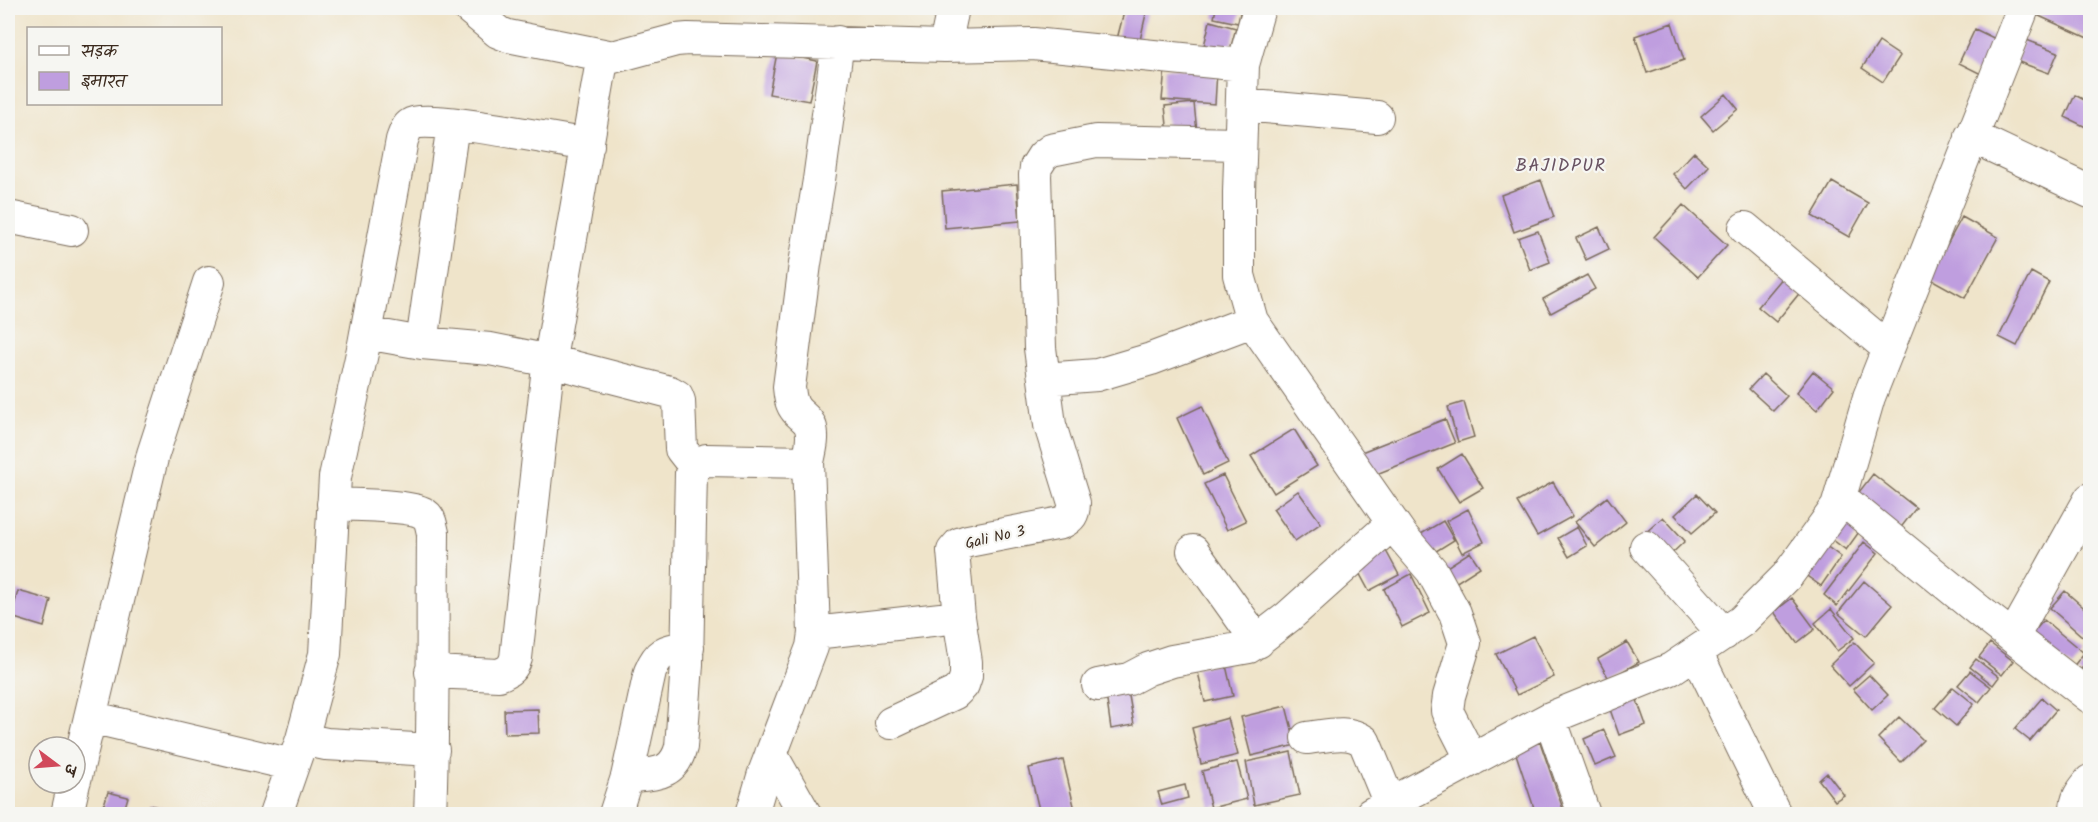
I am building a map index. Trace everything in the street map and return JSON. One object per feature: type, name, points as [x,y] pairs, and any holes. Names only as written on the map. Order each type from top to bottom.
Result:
[{"type":"street","points":[[469,8],[498,32],[507,36],[603,55],[622,56],[676,40],[688,39],[945,46],[1033,44],[1244,65]]},
{"type":"street","points":[[945,46],[953,8]]},
{"type":"street","points":[[1259,8],[1244,65],[1240,144],[1239,275],[1252,321],[1393,523],[1432,571],[1455,613],[1464,635],[1464,652],[1449,696],[1447,711],[1472,760]]},
{"type":"street","points":[[1307,738],[1347,734],[1355,735],[1364,741],[1381,809],[1550,718],[1671,669],[1742,621],[1781,582],[1832,515],[1841,498],[1869,397],[2023,8]]},
{"type":"street","points":[[752,814],[771,754],[812,647],[814,633],[808,462],[812,436],[811,427],[795,409],[790,399],[789,387],[838,42]]},
{"type":"street","points":[[432,672],[499,675],[513,667],[516,658],[550,361],[603,55]]},
{"type":"street","points":[[1242,105],[1377,117]]},
{"type":"street","points":[[276,814],[297,752],[325,654],[335,477],[366,333],[402,140],[406,130],[411,124],[420,121],[588,145]]},
{"type":"street","points":[[422,343],[453,124]]},
{"type":"street","points":[[1971,136],[2091,192]]},
{"type":"street","points":[[1240,144],[1096,141],[1052,150],[1043,156],[1036,167],[1035,175],[1039,330],[1044,379],[1096,375],[1151,359],[1252,321]]},
{"type":"street","points":[[8,217],[72,230]]},
{"type":"street","points":[[1745,228],[1888,348]]},
{"type":"street","points":[[86,735],[153,454],[209,282]]},
{"type":"street","points":[[366,333],[422,343],[477,346],[550,361],[670,392],[677,396],[681,449],[687,458],[698,464]]},
{"type":"street","name":"Gali No 3","points":[[959,617],[952,559],[953,551],[959,544],[1061,523],[1070,519],[1074,512],[1074,503],[1050,425],[1044,379]]},
{"type":"street","points":[[627,777],[660,772],[672,767],[678,759],[681,747],[688,647],[691,473],[698,464],[706,460],[808,462]]},
{"type":"street","points":[[1841,498],[2091,697]]},
{"type":"street","points":[[2013,637],[2091,499]]},
{"type":"street","points":[[333,504],[412,509],[424,513],[430,521],[433,533],[433,750],[430,814]]},
{"type":"street","points":[[1098,685],[1129,679],[1148,669],[1172,661],[1249,647],[1258,642],[1393,523]]},
{"type":"street","points":[[1646,547],[1724,634]]},
{"type":"street","points":[[1193,551],[1258,642]]},
{"type":"street","points":[[814,633],[959,617],[966,662],[963,686],[955,693],[891,723]]},
{"type":"street","points":[[615,814],[627,777],[650,672],[655,659],[663,652],[688,647]]},
{"type":"street","points":[[1696,652],[1775,814]]},
{"type":"street","points":[[90,717],[297,752],[326,744],[433,750]]},
{"type":"street","points":[[1550,718],[1584,814]]},
{"type":"street","points":[[771,754],[805,814]]},
{"type":"street","points":[[2076,814],[2075,804],[2079,794],[2091,781]]},
{"type":"street","points":[[67,814],[72,795]]},
{"type":"building","points":[[1125,8],[1146,14],[1138,49],[1116,43]]},
{"type":"building","points":[[1216,8],[1241,8],[1238,23],[1214,18]]},
{"type":"building","points":[[2029,8],[2083,8],[2090,11],[2090,39],[2028,11]]},
{"type":"building","points":[[1210,21],[1236,28],[1227,61],[1202,54]]},
{"type":"building","points":[[1672,23],[1684,60],[1647,73],[1635,36]]},
{"type":"building","points":[[1975,29],[2004,43],[1987,77],[1959,63]]},
{"type":"building","points":[[2024,39],[2058,52],[2049,73],[2016,61]]},
{"type":"building","points":[[1879,42],[1900,56],[1883,82],[1862,68]]},
{"type":"building","points":[[777,53],[817,61],[809,101],[769,94]]},
{"type":"building","points":[[1165,68],[1217,71],[1215,104],[1162,100]]},
{"type":"building","points":[[1726,94],[1738,109],[1713,130],[1701,116]]},
{"type":"building","points":[[2075,95],[2090,103],[2090,129],[2065,117]]},
{"type":"building","points":[[1194,103],[1197,132],[1168,135],[1165,106]]},
{"type":"building","points":[[1694,152],[1709,166],[1687,189],[1673,174]]},
{"type":"building","points":[[1541,180],[1554,217],[1514,232],[1501,195]]},
{"type":"building","points":[[1832,182],[1868,203],[1849,237],[1812,216]]},
{"type":"building","points":[[1017,184],[1020,221],[945,228],[942,191]]},
{"type":"building","points":[[1683,205],[1727,245],[1698,277],[1654,237]]},
{"type":"building","points":[[1962,217],[1998,237],[1965,298],[1929,278]]},
{"type":"building","points":[[1599,227],[1609,249],[1586,260],[1576,238]]},
{"type":"building","points":[[1538,231],[1550,262],[1530,270],[1518,238]]},
{"type":"building","points":[[2031,272],[2049,282],[2017,346],[1999,337]]},
{"type":"building","points":[[1587,275],[1595,289],[1551,313],[1543,299]]},
{"type":"building","points":[[1784,276],[1802,290],[1776,322],[1758,307]]},
{"type":"building","points":[[1813,371],[1834,388],[1817,410],[1796,393]]},
{"type":"building","points":[[1763,374],[1787,396],[1773,411],[1749,389]]},
{"type":"building","points":[[1464,402],[1474,437],[1458,442],[1448,407]]},
{"type":"building","points":[[1202,406],[1228,463],[1203,475],[1177,418]]},
{"type":"building","points":[[1445,419],[1455,443],[1369,477],[1359,453]]},
{"type":"building","points":[[1294,429],[1317,466],[1274,493],[1251,456]]},
{"type":"building","points":[[1462,454],[1483,488],[1459,502],[1438,469]]},
{"type":"building","points":[[1873,474],[1916,508],[1899,530],[1856,496]]},
{"type":"building","points":[[1223,475],[1246,521],[1227,530],[1204,484]]},
{"type":"building","points":[[1553,482],[1573,516],[1537,536],[1517,502]]},
{"type":"building","points":[[1298,491],[1321,523],[1295,541],[1273,509]]},
{"type":"building","points":[[1697,494],[1715,513],[1692,533],[1675,515]]},
{"type":"building","points":[[1607,497],[1626,522],[1595,547],[1575,522]]},
{"type":"building","points":[[1468,509],[1484,542],[1462,553],[1446,521]]},
{"type":"building","points":[[1836,516],[1859,532],[1846,550],[1824,533]]},
{"type":"building","points":[[1663,517],[1685,541],[1665,560],[1643,535]]},
{"type":"building","points":[[1443,521],[1454,540],[1425,558],[1414,538]]},
{"type":"building","points":[[1577,527],[1587,546],[1569,557],[1558,538]]},
{"type":"building","points":[[1818,540],[1841,557],[1821,586],[1797,569]]},
{"type":"building","points":[[1864,542],[1878,553],[1837,606],[1824,595]]},
{"type":"building","points":[[1385,549],[1399,575],[1369,591],[1355,565]]},
{"type":"building","points":[[1470,552],[1480,567],[1446,589],[1436,574]]},
{"type":"building","points":[[1411,574],[1430,613],[1402,627],[1384,589]]},
{"type":"building","points":[[1864,581],[1892,605],[1866,636],[1838,613]]},
{"type":"building","points":[[18,591],[51,600],[44,627],[11,617]]},
{"type":"building","points":[[2065,591],[2090,613],[2090,643],[2050,608]]},
{"type":"building","points":[[1792,598],[1815,629],[1797,643],[1774,612]]},
{"type":"building","points":[[1831,609],[1854,638],[1837,651],[1815,623]]},
{"type":"building","points":[[2044,620],[2084,653],[2072,668],[2031,635]]},
{"type":"building","points":[[1533,636],[1554,677],[1517,695],[1496,654]]},
{"type":"building","points":[[1627,642],[1639,662],[1609,679],[1598,659]]},
{"type":"building","points":[[1854,642],[1874,663],[1849,686],[1830,665]]},
{"type":"building","points":[[1990,643],[2013,661],[2002,675],[1979,657]]},
{"type":"building","points":[[1976,659],[1999,677],[1993,685],[1970,667]]},
{"type":"building","points":[[2087,660],[2090,662],[2090,681],[2079,673]]},
{"type":"building","points":[[1225,661],[1233,696],[1205,702],[1197,668]]},
{"type":"building","points":[[1970,671],[1991,687],[1979,702],[1958,685]]},
{"type":"building","points":[[1869,675],[1888,695],[1872,710],[1853,689]]},
{"type":"building","points":[[1953,687],[1974,704],[1956,726],[1935,708]]},
{"type":"building","points":[[1633,689],[1646,725],[1619,735],[1606,698]]},
{"type":"building","points":[[1128,690],[1134,725],[1111,729],[1106,694]]},
{"type":"building","points":[[2042,698],[2056,710],[2030,741],[2015,729]]},
{"type":"building","points":[[1286,706],[1296,745],[1251,756],[1241,717]]},
{"type":"building","points":[[538,709],[539,733],[505,734],[504,710]]},
{"type":"building","points":[[1899,717],[1923,740],[1901,762],[1878,738]]},
{"type":"building","points":[[1228,718],[1238,755],[1201,764],[1192,728]]},
{"type":"building","points":[[1604,730],[1616,757],[1595,766],[1584,739]]},
{"type":"building","points":[[1540,742],[1564,812],[1536,814],[1515,751]]},
{"type":"building","points":[[1291,752],[1300,795],[1254,805],[1246,762]]},
{"type":"building","points":[[1063,760],[1076,814],[1040,814],[1029,768]]},
{"type":"building","points":[[1237,762],[1247,799],[1211,808],[1202,771]]},
{"type":"building","points":[[1827,773],[1844,795],[1835,801],[1819,780]]},
{"type":"building","points":[[1185,785],[1188,798],[1162,805],[1158,792]]},
{"type":"building","points":[[108,792],[128,797],[123,814],[101,814]]},
{"type":"building","points":[[150,805],[170,810],[169,814],[148,814]]},
{"type":"district","name":"BAJIDPUR","points":[[1561,165]]}]
